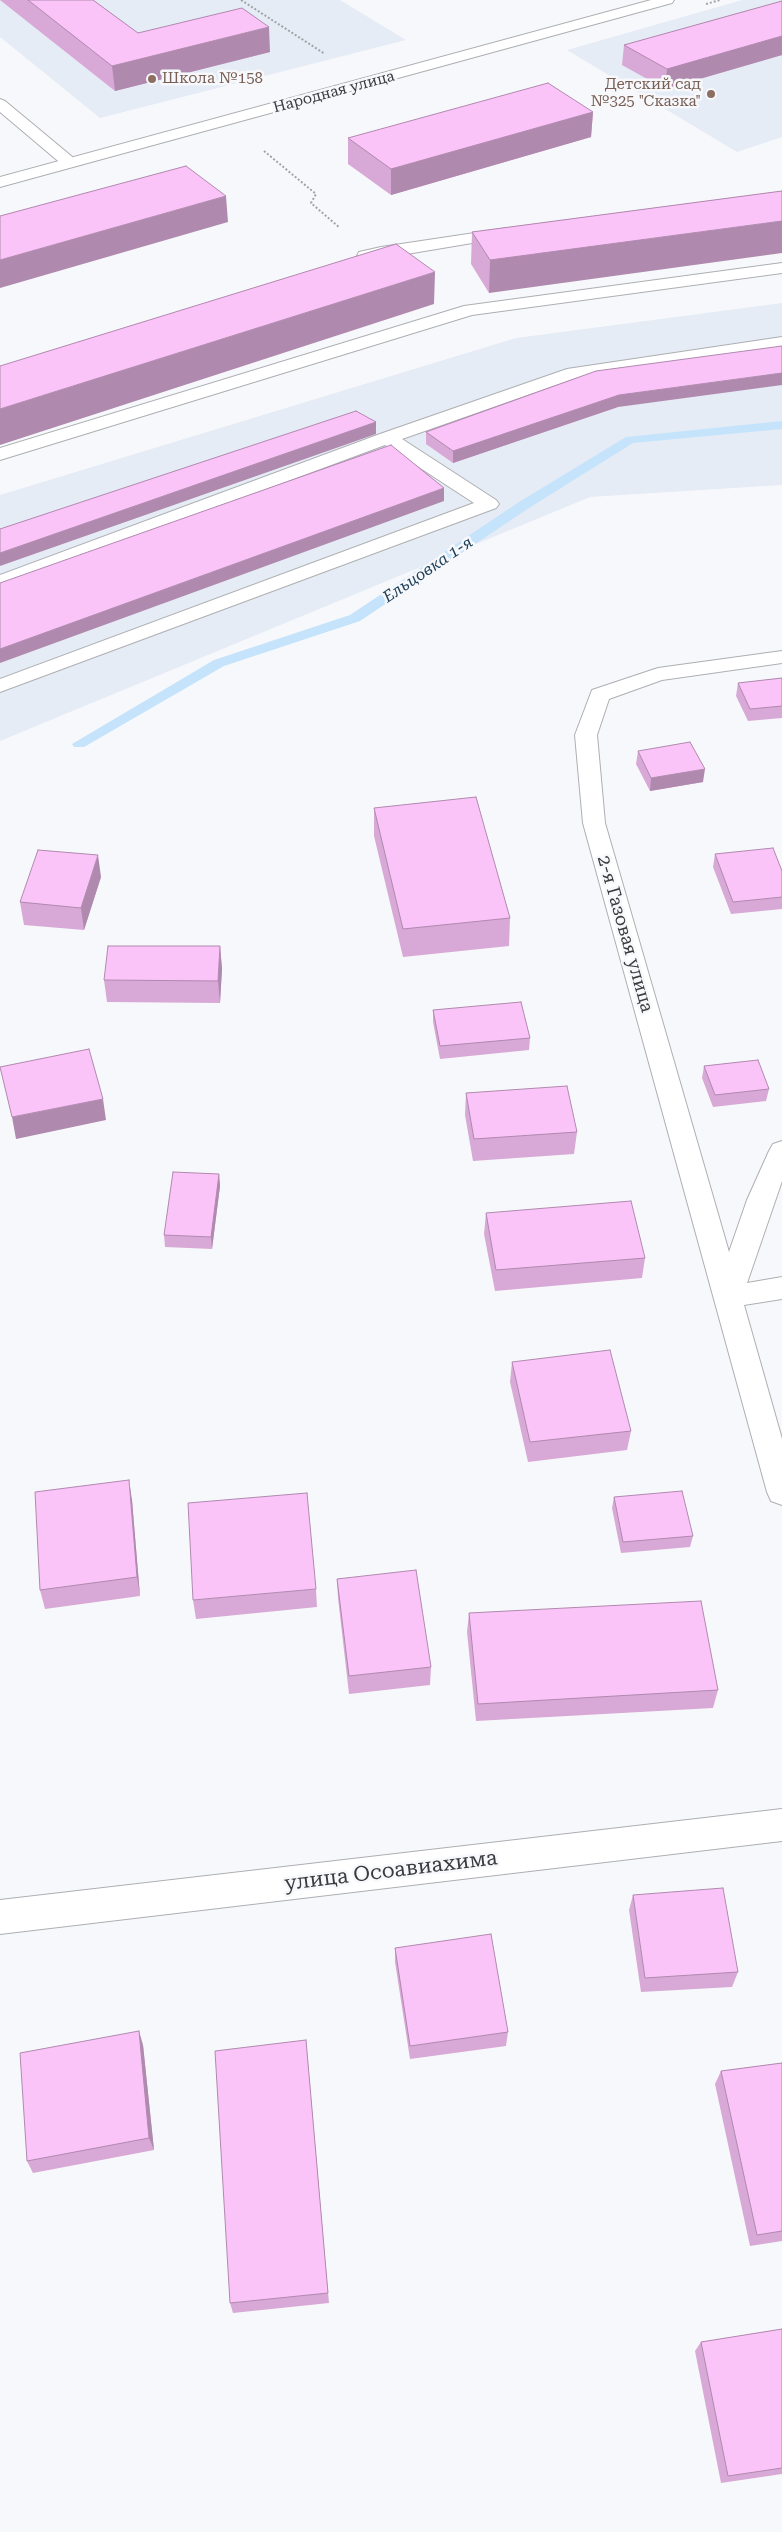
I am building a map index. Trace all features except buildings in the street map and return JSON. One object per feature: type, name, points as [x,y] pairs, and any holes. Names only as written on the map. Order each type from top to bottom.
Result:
[{"type":"street","name":"Народная улица","points":[[0,182],[667,0]]},
{"type":"street","points":[[0,104],[70,163]]},
{"type":"street","points":[[352,260],[371,255],[528,231]]},
{"type":"street","points":[[0,454],[470,310],[782,268]]},
{"type":"street","points":[[0,582],[387,438],[573,373],[782,342]]},
{"type":"street","points":[[0,686],[489,504],[387,438]]},
{"type":"street","name":"2-я Газовая улица","points":[[782,657],[658,674],[600,696],[586,735],[594,822],[782,1492]]},
{"type":"street","points":[[782,1151],[760,1200],[728,1296],[782,1288]]},
{"type":"street","name":"улица Осоавиахима","points":[[0,1917],[782,1826]]},
{"type":"path","points":[[241,0],[371,82]]},
{"type":"path","points":[[263,150],[316,194],[311,203],[371,255]]},
{"type":"shaded area","name":"Школа №158","points":[[0,0],[340,0],[406,40],[100,118],[0,37]]},
{"type":"shaded area","name":"Детский сад №325 \"Сказка\"","points":[[742,0],[782,0],[782,137],[737,152],[567,50]]},
{"type":"shaded area","points":[[782,303],[782,485],[590,497],[0,741],[0,495],[516,338]]},
{"type":"waterway","name":"Ельцовка 1-я","points":[[79,744],[219,663],[355,618],[524,505],[630,440],[782,425]]},
{"type":"place","name":"Школа №158","points":[[152,79]]},
{"type":"place","name":"Детский сад №325 \"Сказка\"","points":[[711,94]]}]
